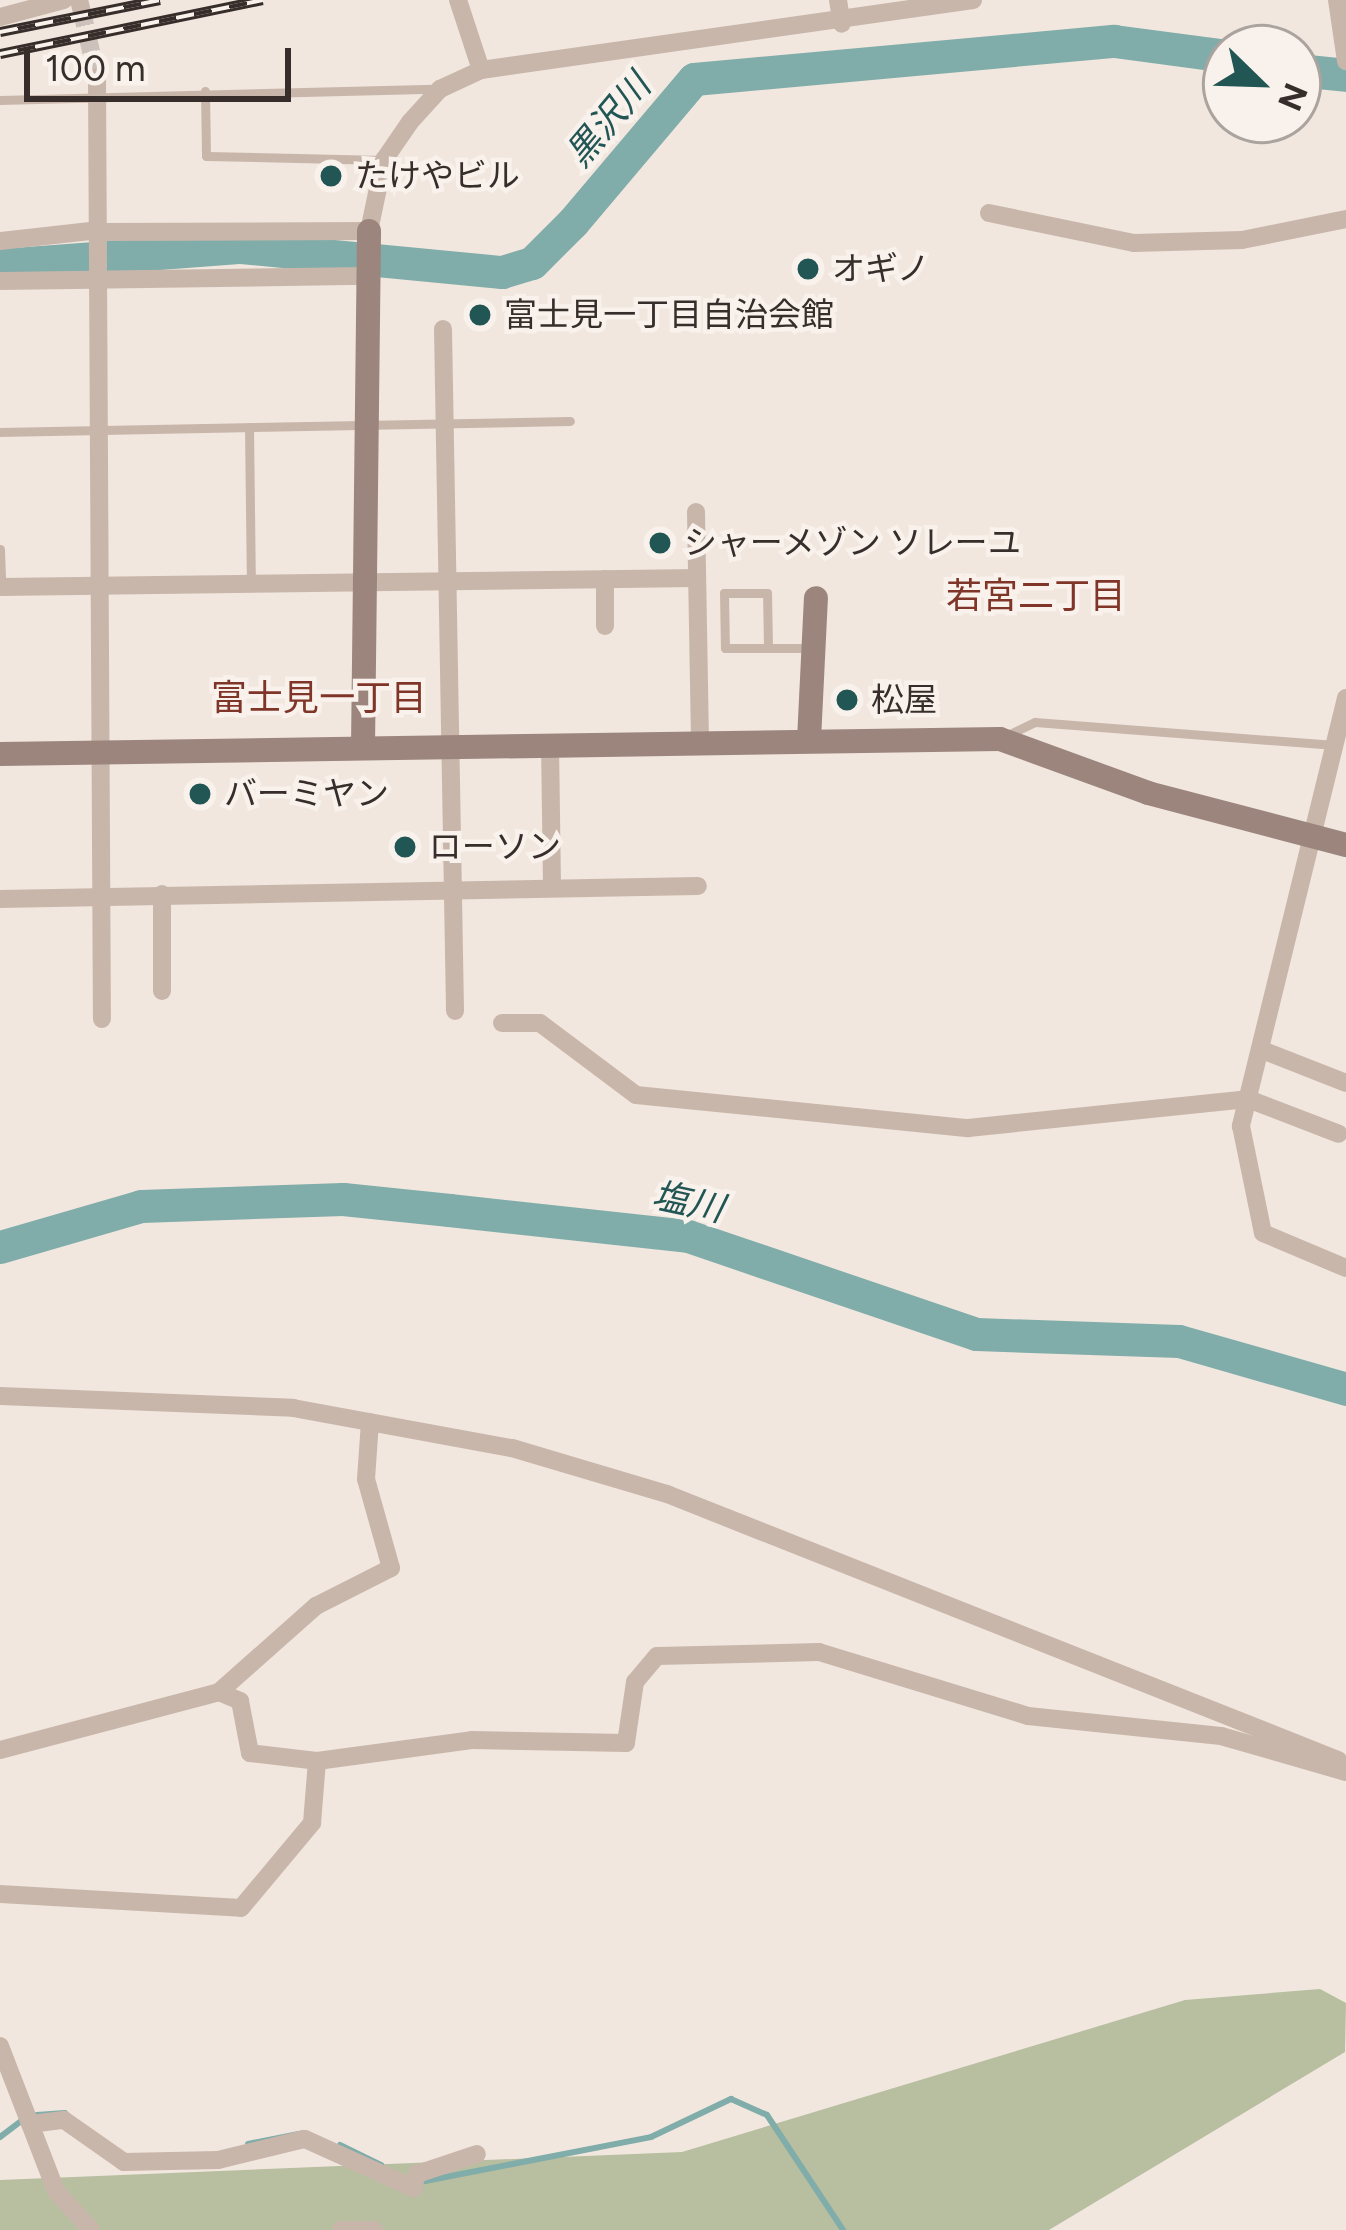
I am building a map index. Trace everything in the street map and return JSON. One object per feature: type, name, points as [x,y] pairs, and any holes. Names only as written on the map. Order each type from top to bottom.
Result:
[{"type":"street","points":[[458,0],[482,70]]},
{"type":"street","points":[[838,0],[842,24]]},
{"type":"street","points":[[363,747],[361,579],[369,231],[384,160],[440,89],[482,70],[842,24],[973,0]]},
{"type":"street","points":[[1337,0],[1346,61]]},
{"type":"street","points":[[0,16],[75,3]]},
{"type":"street","points":[[98,84],[102,1019]]},
{"type":"street","points":[[989,213],[1134,243],[1242,240],[1346,219]]},
{"type":"street","points":[[0,241],[99,231],[369,231]]},
{"type":"street","points":[[0,281],[100,274],[367,276]]},
{"type":"street","points":[[443,329],[454,1011]]},
{"type":"street","points":[[695,512],[700,740]]},
{"type":"street","points":[[0,587],[697,578]]},
{"type":"street","points":[[605,579],[605,626]]},
{"type":"street","points":[[809,740],[807,648],[816,598]]},
{"type":"street","points":[[1346,698],[1248,1099],[1248,1194],[1263,1233],[1346,1268]]},
{"type":"street","points":[[0,754],[1000,739],[1346,845]]},
{"type":"street","points":[[550,743],[552,888]]},
{"type":"street","points":[[0,899],[698,886]]},
{"type":"street","points":[[161,894],[162,991]]},
{"type":"street","points":[[502,1023],[540,1023],[636,1095],[968,1128],[1248,1099],[1339,1133]]},
{"type":"street","points":[[1262,1050],[1346,1083]]},
{"type":"street","points":[[0,1396],[170,1398],[370,1422],[667,1494],[1346,1762]]},
{"type":"street","points":[[0,1750],[219,1692],[316,1606],[391,1568],[367,1479],[370,1422]]},
{"type":"street","points":[[219,1692],[240,1701],[250,1753],[317,1761],[472,1740],[626,1743],[649,1660],[801,1650],[1028,1716],[1221,1736],[1346,1772]]},
{"type":"street","points":[[0,1894],[38,1888],[94,1905],[241,1908],[312,1823],[317,1761]]},
{"type":"street","points":[[0,2046],[68,2214],[91,2230]]},
{"type":"street","points":[[30,2124],[64,2120],[124,2162],[218,2159],[304,2139],[413,2188],[417,2174],[477,2154]]},
{"type":"street","points":[[341,2230],[374,2230]]},
{"type":"lane","points":[[0,100],[98,84],[205,91],[440,89]]},
{"type":"lane","points":[[205,91],[206,156],[384,160]]},
{"type":"lane","points":[[0,432],[364,422],[570,422]]},
{"type":"lane","points":[[249,427],[251,583]]},
{"type":"lane","points":[[0,549],[0,587]]},
{"type":"lane","points":[[769,648],[767,593],[724,593],[725,648],[769,648],[807,648]]},
{"type":"lane","points":[[1000,739],[1035,722],[1335,746]]},
{"type":"green space","points":[[1320,1989],[1346,2003],[1345,2052],[1049,2230],[0,2230],[0,2180],[682,2152],[1185,2000]]},
{"type":"waterway","name":"黒沢川","points":[[0,265],[241,247],[502,272],[532,263],[573,222],[694,79],[1114,41],[1202,53]]},
{"type":"waterway","name":"黒沢川","points":[[1322,72],[1346,75]]},
{"type":"waterway","name":"塩川","points":[[0,1247],[141,1206],[343,1199],[449,1210],[688,1236],[976,1334],[1179,1341],[1346,1389]]},
{"type":"waterway","points":[[420,2182],[651,2137],[731,2099],[767,2115],[843,2230]]},
{"type":"waterway","points":[[37,2115],[65,2113]]},
{"type":"waterway","points":[[0,2137],[24,2119]]},
{"type":"waterway","points":[[248,2144],[304,2133]]},
{"type":"waterway","points":[[340,2145],[381,2165]]},
{"type":"tunnel","points":[[81,8],[97,77]]},
{"type":"railway","points":[[0,32],[160,0]]},
{"type":"railway","points":[[0,54],[262,0]]},
{"type":"place","name":"たけやビル","points":[[331,176]]},
{"type":"place","name":"オギノ","points":[[808,269]]},
{"type":"place","name":"富士見一丁目自治会館","points":[[480,315]]},
{"type":"place","name":"シャーメゾン ソレーユ","points":[[660,543]]},
{"type":"place","name":"松屋","points":[[847,700]]},
{"type":"place","name":"バーミヤン","points":[[200,794]]},
{"type":"place","name":"ローソン","points":[[405,847]]},
{"type":"district","name":"若宮二丁目","points":[[1036,596]]},
{"type":"district","name":"富士見一丁目","points":[[319,698]]}]
